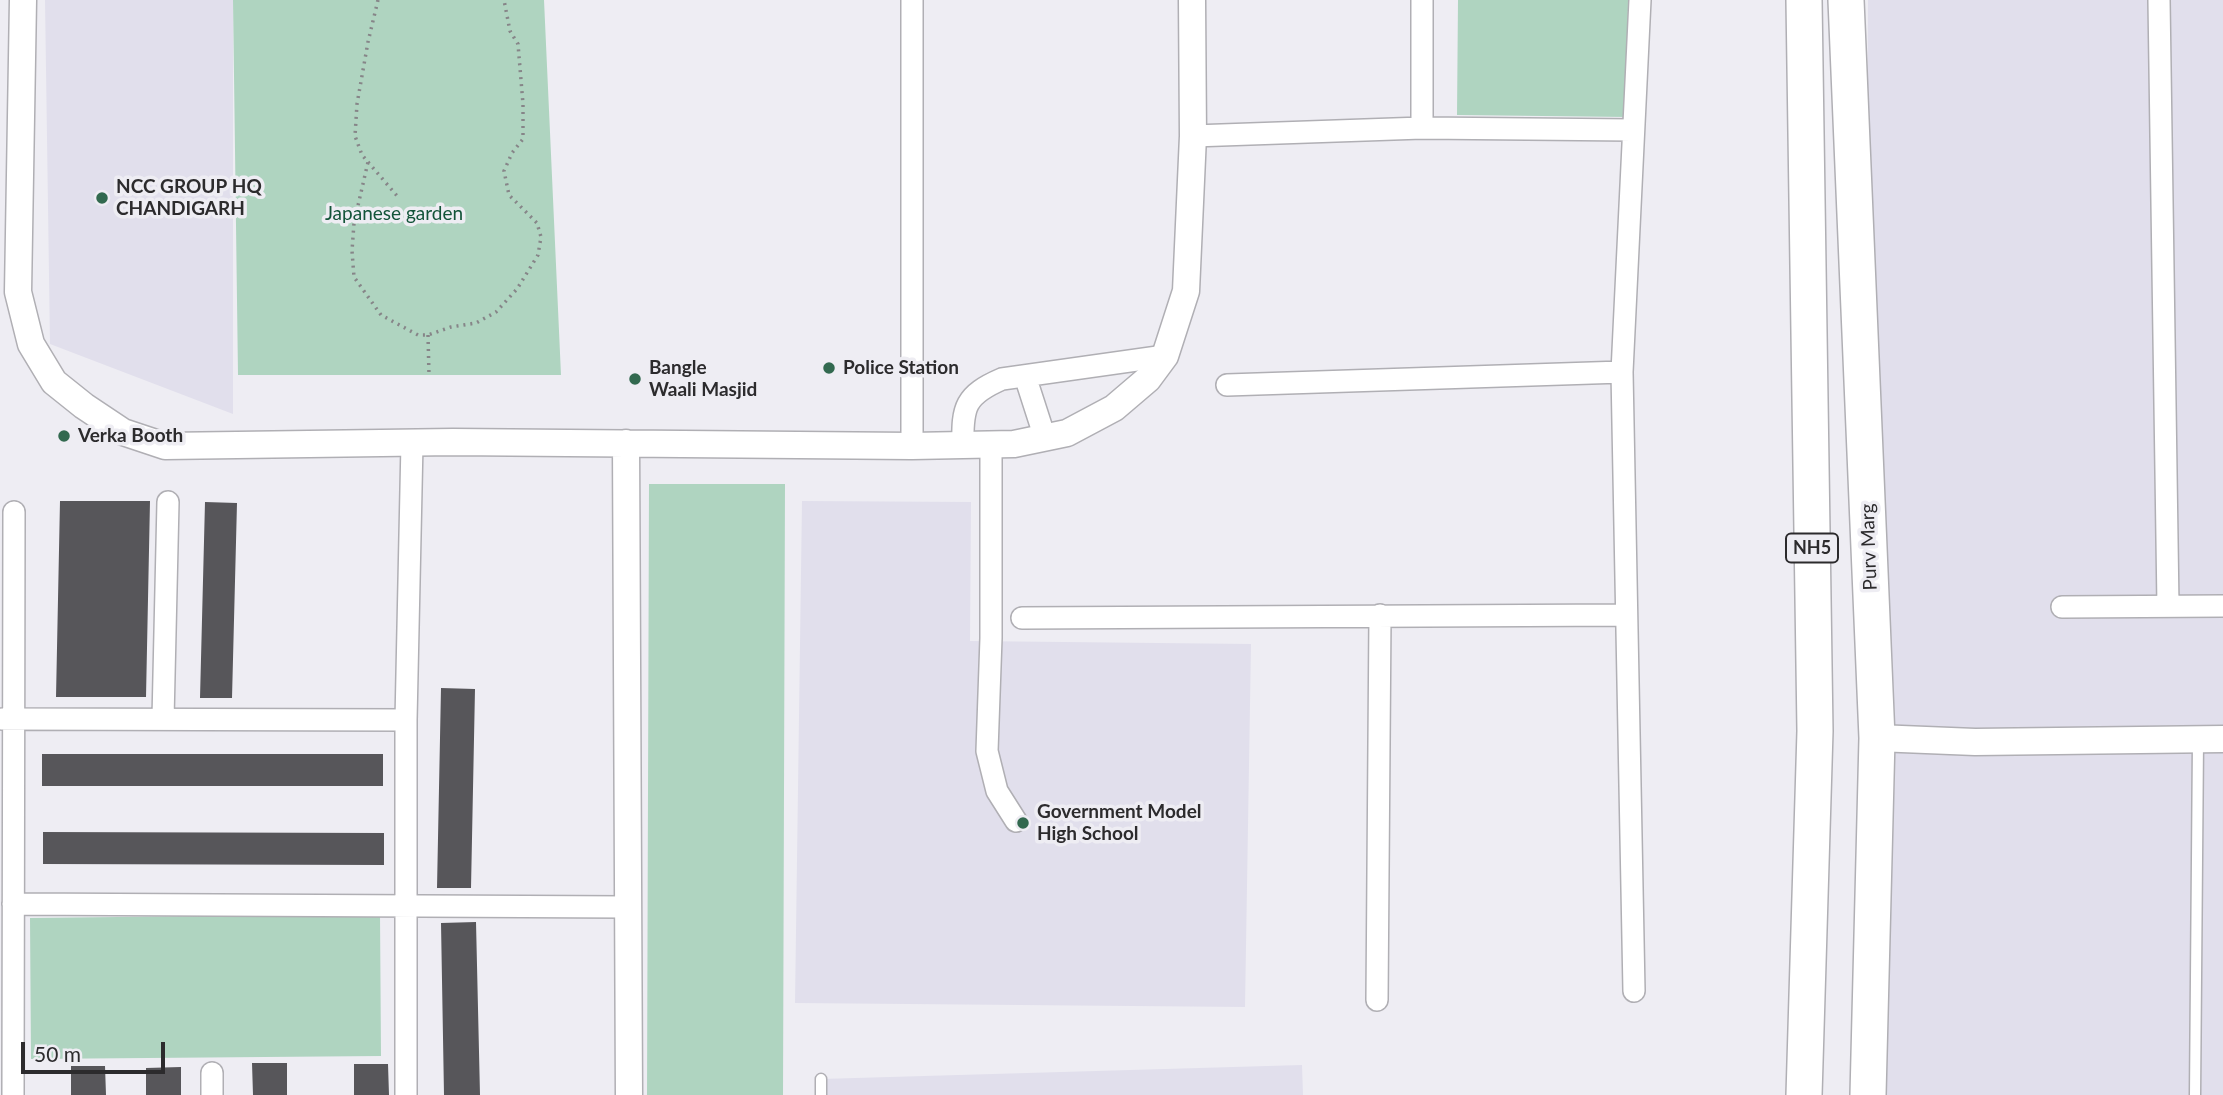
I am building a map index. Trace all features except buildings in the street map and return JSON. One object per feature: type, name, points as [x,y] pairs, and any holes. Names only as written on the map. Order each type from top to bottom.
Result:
[{"type":"highway","name":"NH5","points":[[1804,0],[1815,731],[1804,1095]]},
{"type":"highway","name":"Purv Marg","points":[[1846,0],[1877,738],[1868,1095]]},
{"type":"street","points":[[23,0],[9,235],[18,292],[31,344],[54,382],[84,406],[123,432],[165,446],[412,443],[912,446],[1014,444],[1067,433],[1114,408],[1148,379],[1165,356],[1186,291],[1193,136],[1192,0]]},
{"type":"street","points":[[912,0],[912,446]]},
{"type":"street","points":[[1422,0],[1422,128]]},
{"type":"street","points":[[1634,991],[1622,372],[1640,0]]},
{"type":"street","points":[[2159,0],[2168,606]]},
{"type":"street","points":[[1193,136],[1422,128],[1632,130]]},
{"type":"street","points":[[963,445],[962,418],[966,404],[982,388],[1002,379],[1165,356]]},
{"type":"street","points":[[1227,385],[1622,372]]},
{"type":"street","points":[[1025,376],[1045,438]]},
{"type":"street","points":[[406,1095],[406,720],[412,443]]},
{"type":"street","points":[[626,443],[626,907],[629,1095]]},
{"type":"street","points":[[990,444],[987,751],[997,790],[1016,821]]},
{"type":"street","points":[[163,719],[168,502]]},
{"type":"street","points":[[13,1095],[13,904],[7,719],[14,512]]},
{"type":"street","points":[[2062,607],[2223,606]]},
{"type":"street","points":[[1377,1000],[1380,615]]},
{"type":"street","points":[[1022,618],[1626,615]]},
{"type":"street","points":[[7,719],[406,720]]},
{"type":"street","points":[[1877,738],[1975,742],[2211,739]]},
{"type":"street","points":[[13,904],[626,907]]},
{"type":"street","points":[[212,1073],[212,1095]]},
{"type":"lane","points":[[2195,1095],[2211,739]]},
{"type":"lane","points":[[821,1080],[821,1095]]},
{"type":"path","points":[[378,0],[363,67],[355,136],[362,155],[398,197]]},
{"type":"path","points":[[368,162],[354,223],[354,277],[381,315],[418,335],[428,335],[451,327],[476,323],[496,313],[517,289],[538,256],[541,237],[537,223],[509,195],[504,171],[512,153],[523,139],[518,44],[510,31],[504,0]]},
{"type":"path","points":[[428,335],[429,375]]},
{"type":"shaded area","points":[[45,0],[233,0],[233,414],[50,344]]},
{"type":"shaded area","points":[[1868,0],[2223,0],[2223,1095],[1864,1095]]},
{"type":"shaded area","name":"Government Model High School","points":[[802,501],[971,502],[970,641],[1251,644],[1245,1007],[795,1003]]},
{"type":"shaded area","points":[[1302,1065],[1303,1095],[821,1095],[821,1079]]},
{"type":"green space","name":"Japanese garden","points":[[233,0],[544,0],[561,375],[238,375]]},
{"type":"green space","points":[[1458,0],[1628,0],[1627,117],[1457,115]]},
{"type":"green space","points":[[649,484],[785,484],[783,1095],[647,1095]]},
{"type":"green space","points":[[380,914],[381,1056],[31,1059],[30,918]]},
{"type":"place","name":"NCC GROUP HQ CHANDIGARH","points":[[102,198]]},
{"type":"place","name":"Police Station","points":[[829,368]]},
{"type":"place","name":"Bangle Waali Masjid","points":[[635,379]]},
{"type":"place","name":"Verka Booth","points":[[64,436]]},
{"type":"place","name":"Government Model High School","points":[[1023,823]]}]
